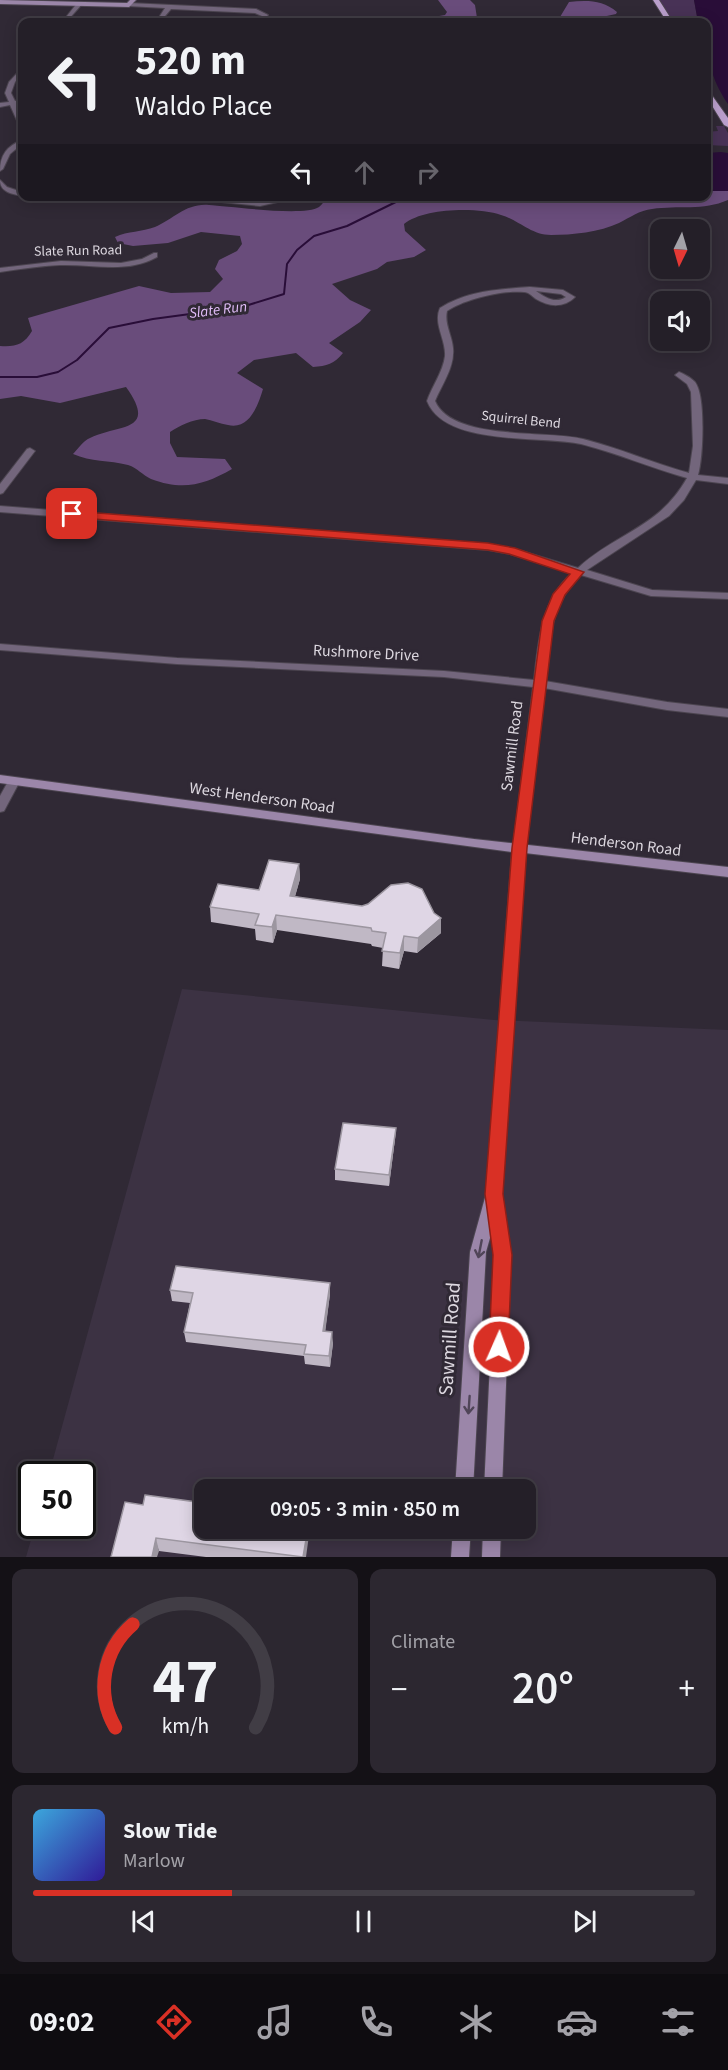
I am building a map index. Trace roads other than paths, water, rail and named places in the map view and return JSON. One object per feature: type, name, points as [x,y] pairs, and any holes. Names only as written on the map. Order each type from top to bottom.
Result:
[{"type":"main road","points":[[656,0],[667,18]]},
{"type":"main road","points":[[2,2],[131,3]]},
{"type":"main road","points":[[711,98],[728,125]]},
{"type":"main road","name":"West Henderson Road","points":[[0,780],[519,848]]},
{"type":"main road","name":"Henderson Road","points":[[519,848],[728,872]]},
{"type":"main road","name":"Sawmill Road","points":[[465,1479],[478,1252],[494,1194],[519,848]]},
{"type":"main road","name":"Sawmill Road","points":[[493,1479],[502,1255],[494,1194]]},
{"type":"main road","points":[[460,1557],[461,1539]]},
{"type":"main road","points":[[490,1557],[491,1539]]},
{"type":"street","points":[[67,18],[80,3]]},
{"type":"street","points":[[131,3],[263,13],[265,18]]},
{"type":"street","points":[[161,18],[169,7]]},
{"type":"street","points":[[18,76],[9,89],[11,104],[18,117]]},
{"type":"street","points":[[0,105],[18,103]]},
{"type":"street","points":[[0,169],[2,159],[9,150],[18,144]]},
{"type":"street","points":[[0,182],[5,188],[18,193]]},
{"type":"street","points":[[224,201],[260,204],[275,201]]},
{"type":"street","name":"Slate Run Road","points":[[0,270],[63,263],[129,264],[144,261],[154,255]]},
{"type":"street","name":"Squirrel Bend","points":[[530,290],[466,296],[443,309],[441,318],[449,346],[448,363],[431,401],[437,413],[451,422],[479,430],[546,436],[596,446],[692,478]]},
{"type":"street","name":"Sawmill Road","points":[[519,848],[548,621],[559,594],[592,559],[653,522],[670,508],[692,478],[697,453],[695,392],[692,382],[679,375]]},
{"type":"street","points":[[0,491],[30,451]]},
{"type":"street","points":[[692,478],[728,482]]},
{"type":"street","points":[[0,509],[437,541],[511,551],[651,593],[728,596]]},
{"type":"street","name":"Rushmore Drive","points":[[0,647],[177,661],[373,668],[540,684],[667,706],[728,713]]},
{"type":"street","points":[[0,808],[14,781]]},
{"type":"waterway","name":"Slate Run","points":[[0,377],[37,377],[58,372],[77,360],[109,328],[153,319],[242,307],[284,294],[287,264],[297,250],[314,236],[347,226],[398,201]]}]
